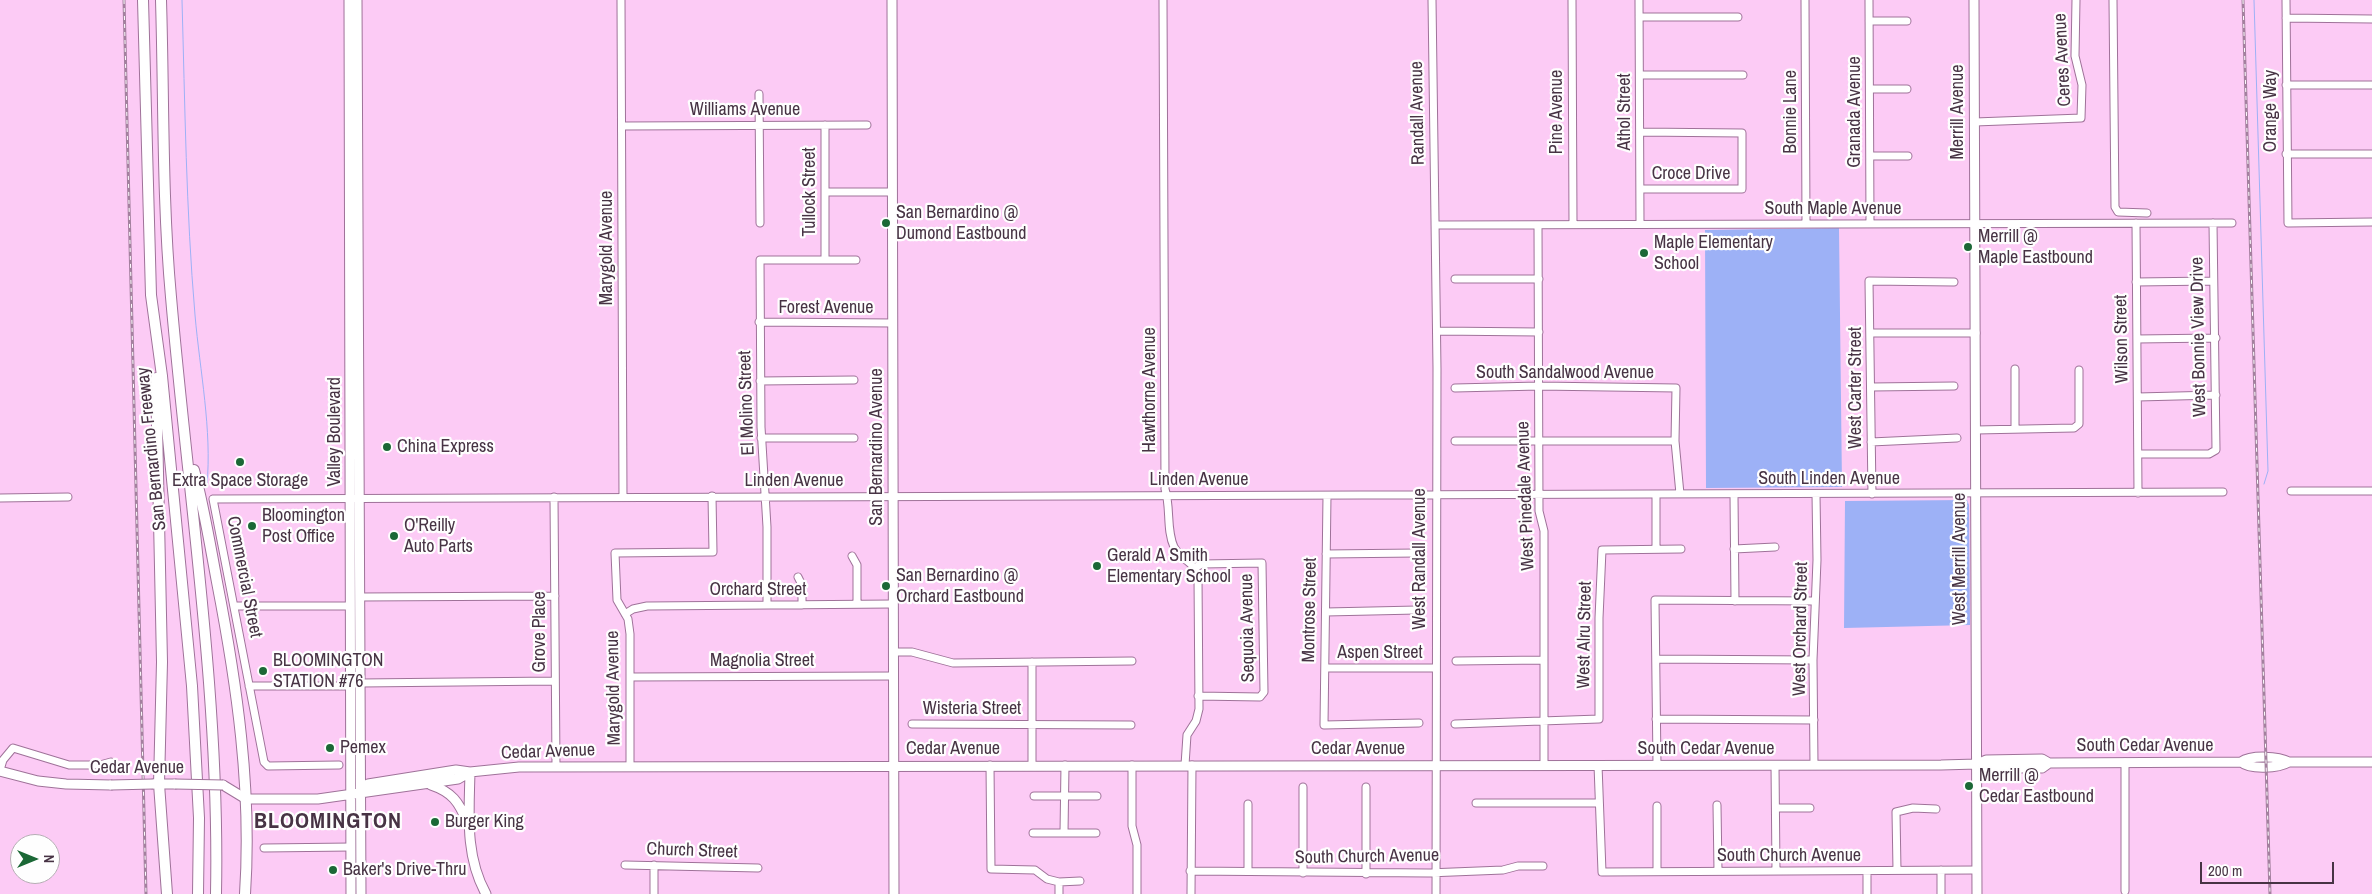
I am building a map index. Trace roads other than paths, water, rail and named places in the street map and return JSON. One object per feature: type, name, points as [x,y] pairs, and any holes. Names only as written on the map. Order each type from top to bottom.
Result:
[{"type":"highway","name":"San Bernardino Freeway","points":[[143,0],[151,295],[162,376],[192,686],[199,818],[198,894]]},
{"type":"highway","name":"San Bernardino Freeway","points":[[161,0],[170,295],[186,440],[214,750],[217,817],[216,894]]},
{"type":"highway","points":[[151,295],[156,389],[161,653],[156,784],[167,894]]},
{"type":"highway","points":[[186,440],[198,486],[233,663],[246,799],[245,894]]},
{"type":"main road","name":"Valley Boulevard","points":[[349,0],[355,498],[360,597],[361,683],[357,794],[352,847],[352,894]]},
{"type":"main road","name":"Valley Boulevard","points":[[357,0],[355,498],[350,606],[350,686],[361,894]]},
{"type":"main road","name":"San Bernardino Avenue","points":[[892,0],[894,894]]},
{"type":"main road","name":"Merrill Avenue","points":[[1974,0],[1974,223]]},
{"type":"main road","name":"West Merrill Avenue","points":[[1974,223],[1976,332],[1977,894]]},
{"type":"main road","name":"South Cedar Avenue","points":[[1436,765],[1976,764],[1986,760],[2042,760],[2049,763],[2240,762],[2246,766],[2283,766],[2289,762],[2372,762]]},
{"type":"main road","name":"Cedar Avenue","points":[[357,794],[368,784],[456,770],[470,772],[520,767],[556,766],[1436,765]]},
{"type":"main road","name":"Cedar Avenue","points":[[0,771],[38,781],[66,784],[223,785],[246,799],[318,799],[458,779],[470,772]]},
{"type":"main road","points":[[470,772],[469,827],[471,856],[486,894]]},
{"type":"main road","points":[[428,784],[442,789],[455,798],[469,827]]},
{"type":"street","name":"Marygold Avenue","points":[[621,0],[623,497]]},
{"type":"street","name":"Hawthorne Avenue","points":[[1163,0],[1165,489],[1175,549],[1196,567]]},
{"type":"street","name":"Randall Avenue","points":[[1432,0],[1435,225]]},
{"type":"street","name":"Pine Avenue","points":[[1572,0],[1573,224]]},
{"type":"street","name":"Athol Street","points":[[1639,0],[1640,224]]},
{"type":"street","name":"Bonnie Lane","points":[[1806,0],[1806,224]]},
{"type":"street","name":"Granada Avenue","points":[[1869,0],[1870,224]]},
{"type":"street","name":"Ceres Avenue","points":[[1974,122],[2081,118],[2082,85],[2075,56],[2076,0]]},
{"type":"street","points":[[2112,0],[2115,207],[2118,212],[2146,213]]},
{"type":"street","name":"Orange Way","points":[[2286,0],[2288,223],[2372,222]]},
{"type":"street","points":[[1639,17],[1738,18]]},
{"type":"street","points":[[2286,18],[2372,19]]},
{"type":"street","points":[[1870,21],[1907,21]]},
{"type":"street","points":[[1640,74],[1743,75]]},
{"type":"street","points":[[2286,85],[2372,85]]},
{"type":"street","points":[[1870,89],[1907,89]]},
{"type":"street","points":[[759,94],[760,223]]},
{"type":"street","name":"Tullock Street","points":[[825,125],[825,260]]},
{"type":"street","name":"Williams Avenue","points":[[622,126],[868,125]]},
{"type":"street","name":"Croce Drive","points":[[1640,132],[1742,133],[1742,189],[1640,188]]},
{"type":"street","points":[[2286,154],[2372,154]]},
{"type":"street","points":[[1871,156],[1908,156]]},
{"type":"street","points":[[825,192],[892,192]]},
{"type":"street","name":"Wilson Street","points":[[2136,223],[2138,493]]},
{"type":"street","name":"West Bonnie View Drive","points":[[2138,454],[2209,454],[2216,450],[2213,223]]},
{"type":"street","name":"South Maple Avenue","points":[[1435,225],[2232,223]]},
{"type":"street","name":"West Randall Avenue","points":[[1435,225],[1437,332],[1435,494],[1436,894]]},
{"type":"street","name":"West Pinedale Avenue","points":[[1538,226],[1539,511],[1544,531],[1544,764]]},
{"type":"street","name":"El Molino Street","points":[[767,605],[767,527],[761,438],[760,260],[825,260]]},
{"type":"street","points":[[825,260],[856,260]]},
{"type":"street","points":[[1455,280],[1539,279]]},
{"type":"street","name":"West Carter Street","points":[[1872,494],[1872,333],[1869,281],[1954,282]]},
{"type":"street","points":[[2136,282],[2213,281]]},
{"type":"street","name":"Forest Avenue","points":[[760,322],[893,322]]},
{"type":"street","points":[[1437,332],[1539,332]]},
{"type":"street","points":[[1872,333],[1976,332]]},
{"type":"street","points":[[2137,339],[2216,338]]},
{"type":"street","points":[[2015,369],[2015,429]]},
{"type":"street","points":[[1976,430],[2074,428],[2079,424],[2079,370]]},
{"type":"street","points":[[760,381],[854,380]]},
{"type":"street","name":"South Sandalwood Avenue","points":[[1454,388],[1539,386],[1676,388],[1675,441]]},
{"type":"street","points":[[1872,387],[1954,386]]},
{"type":"street","points":[[2138,398],[2216,395]]},
{"type":"street","points":[[761,438],[854,438]]},
{"type":"street","points":[[1872,442],[1957,438]]},
{"type":"street","points":[[1454,440],[1675,441],[1680,494]]},
{"type":"street","points":[[2291,491],[2372,491]]},
{"type":"street","name":"South Linden Avenue","points":[[1435,494],[1734,495],[2223,492]]},
{"type":"street","name":"Linden Avenue","points":[[213,499],[712,496],[1327,496],[1435,494]]},
{"type":"street","points":[[1656,494],[1656,548],[1681,548]]},
{"type":"street","name":"West Orchard Street","points":[[1814,764],[1813,660],[1817,560],[1816,494]]},
{"type":"street","points":[[1734,495],[1735,601]]},
{"type":"street","name":"Marygold Avenue","points":[[630,767],[630,634],[625,614],[619,605],[616,592],[615,553],[713,552],[712,496]]},
{"type":"street","name":"Montrose Street","points":[[1327,496],[1324,725],[1419,723]]},
{"type":"street","points":[[0,498],[68,497]]},
{"type":"street","name":"Grove Place","points":[[554,497],[556,766]]},
{"type":"street","name":"Commercial Street","points":[[213,499],[264,762],[268,766],[339,765]]},
{"type":"street","name":"West Alru Street","points":[[1544,720],[1599,720],[1599,618],[1602,550],[1656,548]]},
{"type":"street","points":[[1734,549],[1775,548]]},
{"type":"street","points":[[1326,554],[1417,553]]},
{"type":"street","points":[[852,556],[857,565],[857,604]]},
{"type":"street","name":"Sequoia Avenue","points":[[1196,567],[1202,564],[1262,563],[1264,692],[1260,697],[1198,696]]},
{"type":"street","points":[[1191,894],[1189,765],[1185,744],[1187,735],[1198,714],[1198,576],[1196,567]]},
{"type":"street","points":[[798,578],[802,585],[802,605]]},
{"type":"street","points":[[360,597],[555,596]]},
{"type":"street","points":[[1656,765],[1656,600],[1814,601]]},
{"type":"street","name":"Orchard Street","points":[[625,614],[633,609],[647,606],[893,604]]},
{"type":"street","points":[[234,606],[350,606]]},
{"type":"street","points":[[1326,612],[1417,610]]},
{"type":"street","points":[[894,652],[912,652],[953,663],[1132,661]]},
{"type":"street","points":[[1656,659],[1813,660]]},
{"type":"street","points":[[1456,661],[1544,660]]},
{"type":"street","points":[[1032,662],[1032,766]]},
{"type":"street","name":"Aspen Street","points":[[1325,668],[1435,668]]},
{"type":"street","name":"Magnolia Street","points":[[630,676],[894,676]]},
{"type":"street","points":[[361,683],[555,681]]},
{"type":"street","points":[[250,686],[350,686]]},
{"type":"street","points":[[1656,719],[1814,720]]},
{"type":"street","points":[[1455,724],[1544,720]]},
{"type":"street","name":"Wisteria Street","points":[[912,724],[1131,724]]},
{"type":"street","points":[[0,771],[3,760],[13,748],[69,765],[100,765],[112,762]]},
{"type":"street","points":[[2124,762],[2125,891]]},
{"type":"street","points":[[990,765],[991,869],[1035,870],[1047,879],[1059,882],[1080,881]]},
{"type":"street","points":[[1064,833],[1065,765]]},
{"type":"street","points":[[1132,765],[1132,826],[1137,845],[1138,894]]},
{"type":"street","points":[[1476,803],[1599,804],[1598,765]]},
{"type":"street","points":[[1775,765],[1776,871]]},
{"type":"street","points":[[1303,787],[1303,873]]},
{"type":"street","points":[[1366,787],[1366,874]]},
{"type":"street","points":[[1034,796],[1097,796]]},
{"type":"street","points":[[1248,804],[1248,871]]},
{"type":"street","name":"South Church Avenue","points":[[1599,804],[1602,872],[1976,870]]},
{"type":"street","points":[[1717,805],[1718,871]]},
{"type":"street","points":[[1657,806],[1657,871]]},
{"type":"street","points":[[1776,808],[1810,808]]},
{"type":"street","points":[[1897,870],[1896,812],[1913,808],[1936,809]]},
{"type":"street","points":[[1034,833],[1096,833]]},
{"type":"street","points":[[264,848],[352,847]]},
{"type":"street","name":"Church Street","points":[[625,865],[758,868]]},
{"type":"street","points":[[654,865],[654,894]]},
{"type":"street","name":"South Church Avenue","points":[[1190,871],[1366,874],[1503,870],[1518,866],[1543,866]]},
{"type":"street","points":[[1941,870],[1941,894]]},
{"type":"street","points":[[1867,871],[1867,894]]},
{"type":"street","points":[[1059,882],[1059,894]]},
{"type":"water","points":[[1839,228],[1842,487],[1706,488],[1705,230]]},
{"type":"water","points":[[1967,500],[1969,505],[1970,625],[1844,628],[1845,501]]},
{"type":"waterway","points":[[182,0],[190,236],[195,315],[207,422],[207,485]]},
{"type":"waterway","points":[[2254,0],[2268,471],[2264,484]]},
{"type":"railway","points":[[124,0],[146,894]]},
{"type":"railway","points":[[2243,0],[2270,894]]},
{"type":"place","name":"San Bernardino @ Dumond Eastbound","points":[[886,223]]},
{"type":"place","name":"Merrill @ Maple Eastbound","points":[[1968,247]]},
{"type":"place","name":"Maple Elementary School","points":[[1644,253]]},
{"type":"place","name":"China Express","points":[[387,447]]},
{"type":"place","name":"Extra Space Storage","points":[[240,462]]},
{"type":"place","name":"Bloomington Post Office","points":[[252,526]]},
{"type":"place","name":"O'Reilly Auto Parts","points":[[394,536]]},
{"type":"place","name":"Gerald A Smith Elementary School","points":[[1097,566]]},
{"type":"place","name":"San Bernardino @ Orchard Eastbound","points":[[886,586]]},
{"type":"place","name":"BLOOMINGTON STATION #76","points":[[263,671]]},
{"type":"place","name":"Pemex","points":[[330,748]]},
{"type":"place","name":"Merrill @ Cedar Eastbound","points":[[1969,786]]},
{"type":"place","name":"Burger King","points":[[435,822]]},
{"type":"place","name":"Baker's Drive-Thru","points":[[333,870]]},
{"type":"district","name":"BLOOMINGTON","points":[[328,822]]}]
